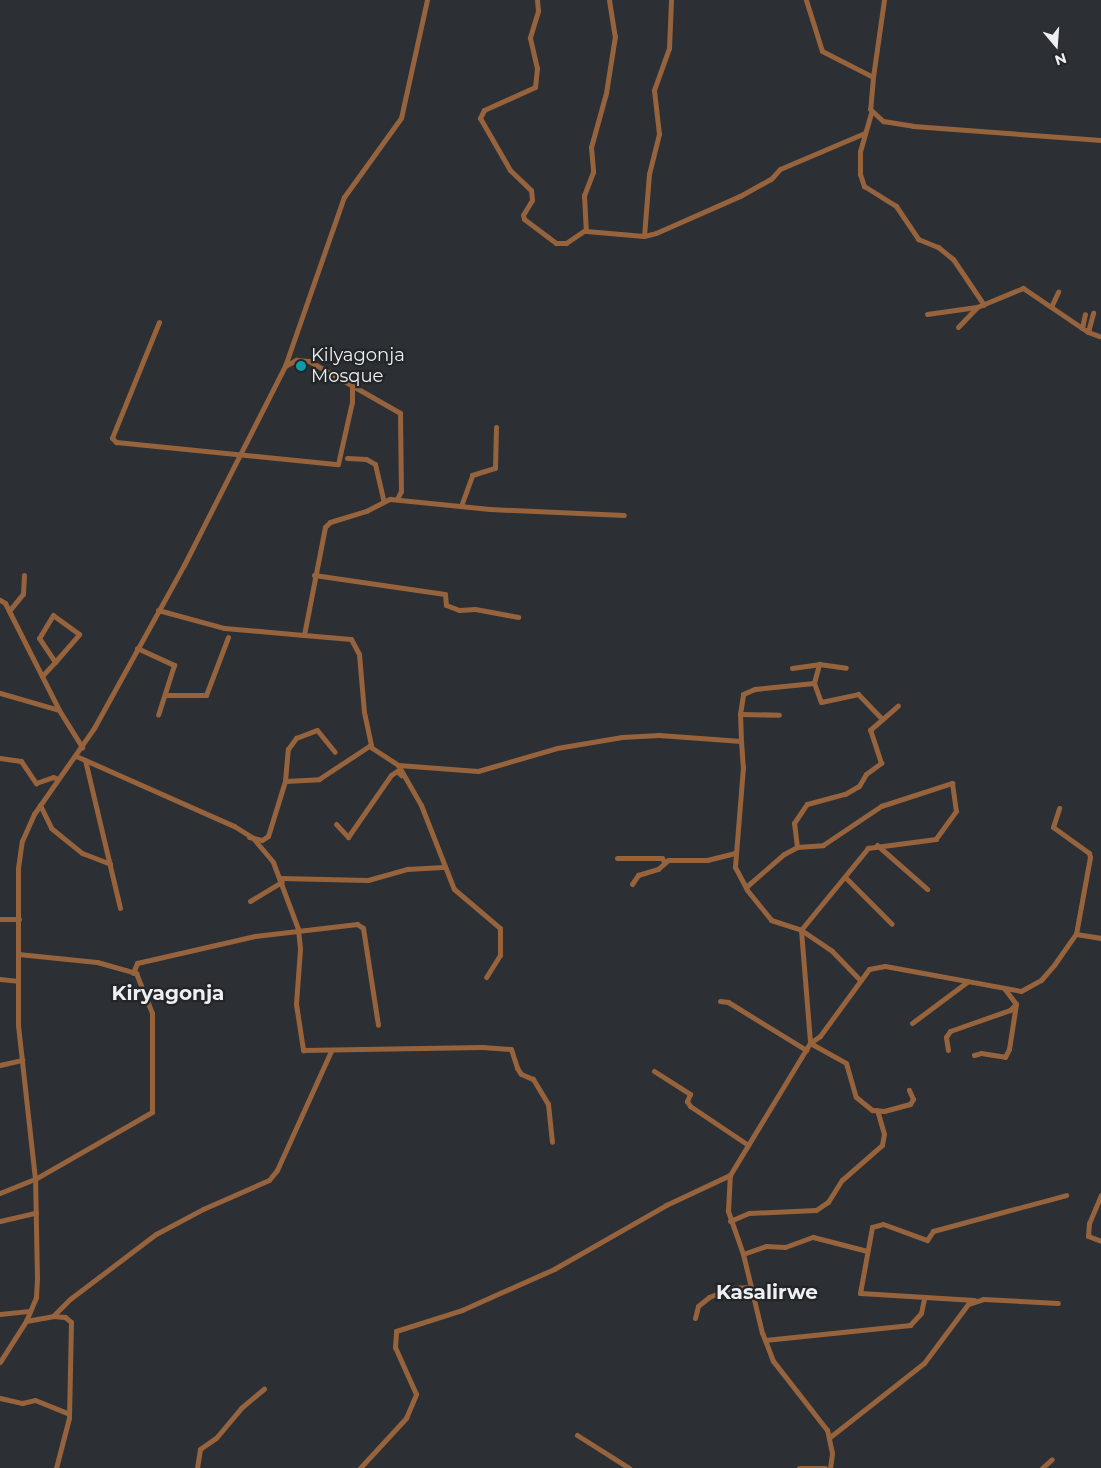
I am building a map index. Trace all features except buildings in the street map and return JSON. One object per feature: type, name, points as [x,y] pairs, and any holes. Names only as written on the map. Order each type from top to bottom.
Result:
[{"type":"street","points":[[0,1362],[26,1321],[37,1279],[35,1179],[22,1060],[18,980],[19,854],[27,828],[40,805],[82,747],[158,610],[285,366],[342,200],[402,118],[427,0]]},
{"type":"street","points":[[537,0],[538,11],[530,38],[537,68],[535,87],[482,111],[480,118],[510,170],[531,190],[532,200],[523,215],[524,219],[556,244],[566,243],[585,230],[644,236],[740,196],[771,179],[780,169],[865,133]]},
{"type":"street","points":[[585,230],[583,197],[593,172],[591,147],[606,93],[615,36],[608,0]]},
{"type":"street","points":[[644,236],[649,174],[658,134],[654,90],[669,48],[671,0]]},
{"type":"street","points":[[806,0],[822,51],[873,77]]},
{"type":"street","points":[[884,0],[873,77],[871,113],[859,164],[864,186],[896,206],[918,239],[938,247],[953,259],[984,305]]},
{"type":"street","points":[[871,113],[883,121],[913,126],[1101,140]]},
{"type":"street","points":[[927,314],[978,307],[1023,288],[1088,332],[1099,336]]},
{"type":"street","points":[[1051,307],[1058,292]]},
{"type":"street","points":[[958,326],[978,307]]},
{"type":"street","points":[[1088,332],[1093,313]]},
{"type":"street","points":[[1082,328],[1086,314]]},
{"type":"street","points":[[159,322],[113,441],[239,456],[338,464],[352,402],[352,387]]},
{"type":"street","points":[[285,366],[296,360],[309,361],[347,380],[352,387],[373,396],[401,415],[401,491],[397,499]]},
{"type":"street","points":[[461,506],[472,474],[492,470],[496,466],[496,427]]},
{"type":"street","points":[[348,458],[366,459],[375,464],[383,500]]},
{"type":"street","points":[[304,635],[314,574],[328,523],[366,511],[383,500],[397,499],[461,506],[624,515]]},
{"type":"street","points":[[9,611],[23,594],[24,574]]},
{"type":"street","points":[[314,574],[445,594],[446,605],[459,610],[474,609],[518,617]]},
{"type":"street","points":[[0,600],[9,611],[59,710],[82,747]]},
{"type":"street","points":[[158,610],[224,628],[351,639],[359,654],[364,712],[371,746],[398,765],[478,771],[557,748],[644,735],[741,741]]},
{"type":"street","points":[[42,676],[55,662],[79,634],[53,615],[39,638],[55,662]]},
{"type":"street","points":[[165,695],[206,695],[228,637]]},
{"type":"street","points":[[137,648],[173,663],[174,668],[158,715]]},
{"type":"street","points":[[819,664],[814,682],[821,702],[858,694],[882,719]]},
{"type":"street","points":[[792,668],[819,664],[846,668]]},
{"type":"street","points":[[814,682],[749,691],[743,694],[740,714],[743,766],[735,868],[746,887],[771,920],[800,930],[832,951],[859,978]]},
{"type":"street","points":[[0,693],[59,710]]},
{"type":"street","points":[[797,847],[794,823],[807,804],[845,794],[859,786],[866,774],[881,763],[870,730],[898,706]]},
{"type":"street","points":[[740,714],[779,715]]},
{"type":"street","points":[[249,837],[262,840],[268,836],[285,781],[288,749],[296,738],[317,730],[335,752]]},
{"type":"street","points":[[285,781],[319,780],[371,746]]},
{"type":"street","points":[[76,756],[234,826],[249,837],[272,862],[281,880],[298,929],[300,949],[295,994],[302,1047],[305,1051],[482,1047],[511,1049],[521,1074],[533,1080],[548,1104],[548,1131],[552,1142]]},
{"type":"street","points":[[0,758],[21,761],[36,783],[53,777],[58,779]]},
{"type":"street","points":[[85,760],[92,803],[110,864],[120,908]]},
{"type":"street","points":[[398,765],[402,776]]},
{"type":"street","points":[[336,824],[348,837],[391,775],[397,771],[402,776],[421,805],[444,867],[460,897],[500,928],[500,955],[486,977]]},
{"type":"street","points":[[746,887],[784,854],[797,847],[823,845],[881,806],[952,784],[956,811],[936,839],[877,845],[868,848],[800,930],[810,1043]]},
{"type":"street","points":[[40,805],[52,828],[82,853],[110,864]]},
{"type":"street","points":[[360,1468],[406,1418],[416,1394],[395,1347],[396,1331],[462,1310],[554,1269],[666,1204],[730,1174],[810,1043],[820,1036],[859,978],[869,969],[885,966],[1021,991],[1041,980],[1076,934],[1090,857],[1089,853],[1053,827],[1059,808]]},
{"type":"street","points":[[877,845],[927,889]]},
{"type":"street","points":[[632,884],[638,875],[658,869],[664,862],[684,858],[707,860],[736,853]]},
{"type":"street","points":[[617,858],[662,858],[664,862]]},
{"type":"street","points":[[250,901],[281,880],[368,880],[407,869],[444,867]]},
{"type":"street","points":[[845,877],[892,924]]},
{"type":"street","points":[[0,919],[19,919]]},
{"type":"street","points":[[133,973],[137,963],[298,929],[354,924],[362,927],[378,1025]]},
{"type":"street","points":[[1076,934],[1101,938]]},
{"type":"street","points":[[0,1193],[35,1179],[152,1112],[152,1012],[138,976],[98,962],[18,954]]},
{"type":"street","points":[[0,979],[18,980]]},
{"type":"street","points":[[912,1023],[967,982]]},
{"type":"street","points":[[974,1055],[980,1053],[1005,1057],[1014,1034],[1016,1004],[1002,986]]},
{"type":"street","points":[[720,1001],[728,1002],[806,1050]]},
{"type":"street","points":[[948,1050],[946,1037],[950,1031],[1010,1010],[1016,1004]]},
{"type":"street","points":[[730,1222],[749,1213],[816,1210],[828,1202],[842,1180],[882,1145],[884,1134],[877,1110],[856,1097],[846,1063],[810,1043]]},
{"type":"street","points":[[53,1316],[70,1299],[156,1234],[203,1209],[269,1180],[277,1170],[331,1050]]},
{"type":"street","points":[[0,1065],[22,1060]]},
{"type":"street","points":[[654,1071],[690,1094],[687,1101],[690,1106],[748,1146]]},
{"type":"street","points":[[877,1110],[910,1104],[913,1099],[909,1090]]},
{"type":"street","points":[[730,1174],[730,1222],[743,1254],[765,1340],[773,1361],[830,1437],[830,1468]]},
{"type":"street","points":[[1058,1303],[924,1299],[860,1293],[872,1227],[877,1225],[927,1240],[933,1231],[1066,1195]]},
{"type":"street","points":[[1101,1195],[1089,1223],[1088,1236],[1101,1241]]},
{"type":"street","points":[[0,1220],[36,1213]]},
{"type":"street","points":[[743,1254],[766,1246],[785,1247],[813,1237],[867,1251]]},
{"type":"street","points":[[696,1318],[698,1306],[709,1297],[731,1288],[751,1287]]},
{"type":"street","points":[[765,1340],[910,1325],[921,1313],[924,1299]]},
{"type":"street","points":[[830,1437],[924,1363],[956,1316],[974,1300]]},
{"type":"street","points":[[0,1314],[30,1311]]},
{"type":"street","points":[[26,1321],[53,1316],[68,1319],[71,1326],[68,1413],[56,1468]]},
{"type":"street","points":[[197,1468],[200,1448],[216,1438],[241,1408],[264,1389]]},
{"type":"street","points":[[0,1398],[22,1403],[35,1400],[68,1413]]},
{"type":"street","points":[[577,1435],[629,1468]]},
{"type":"street","points":[[1042,1468],[1052,1459]]},
{"type":"street","points":[[800,1468],[825,1468]]},
{"type":"place","name":"Kilyagonja Mosque","points":[[301,366]]},
{"type":"district","name":"Kiryagonja","points":[[168,993]]},
{"type":"district","name":"Kasalirwe","points":[[767,1292]]}]
